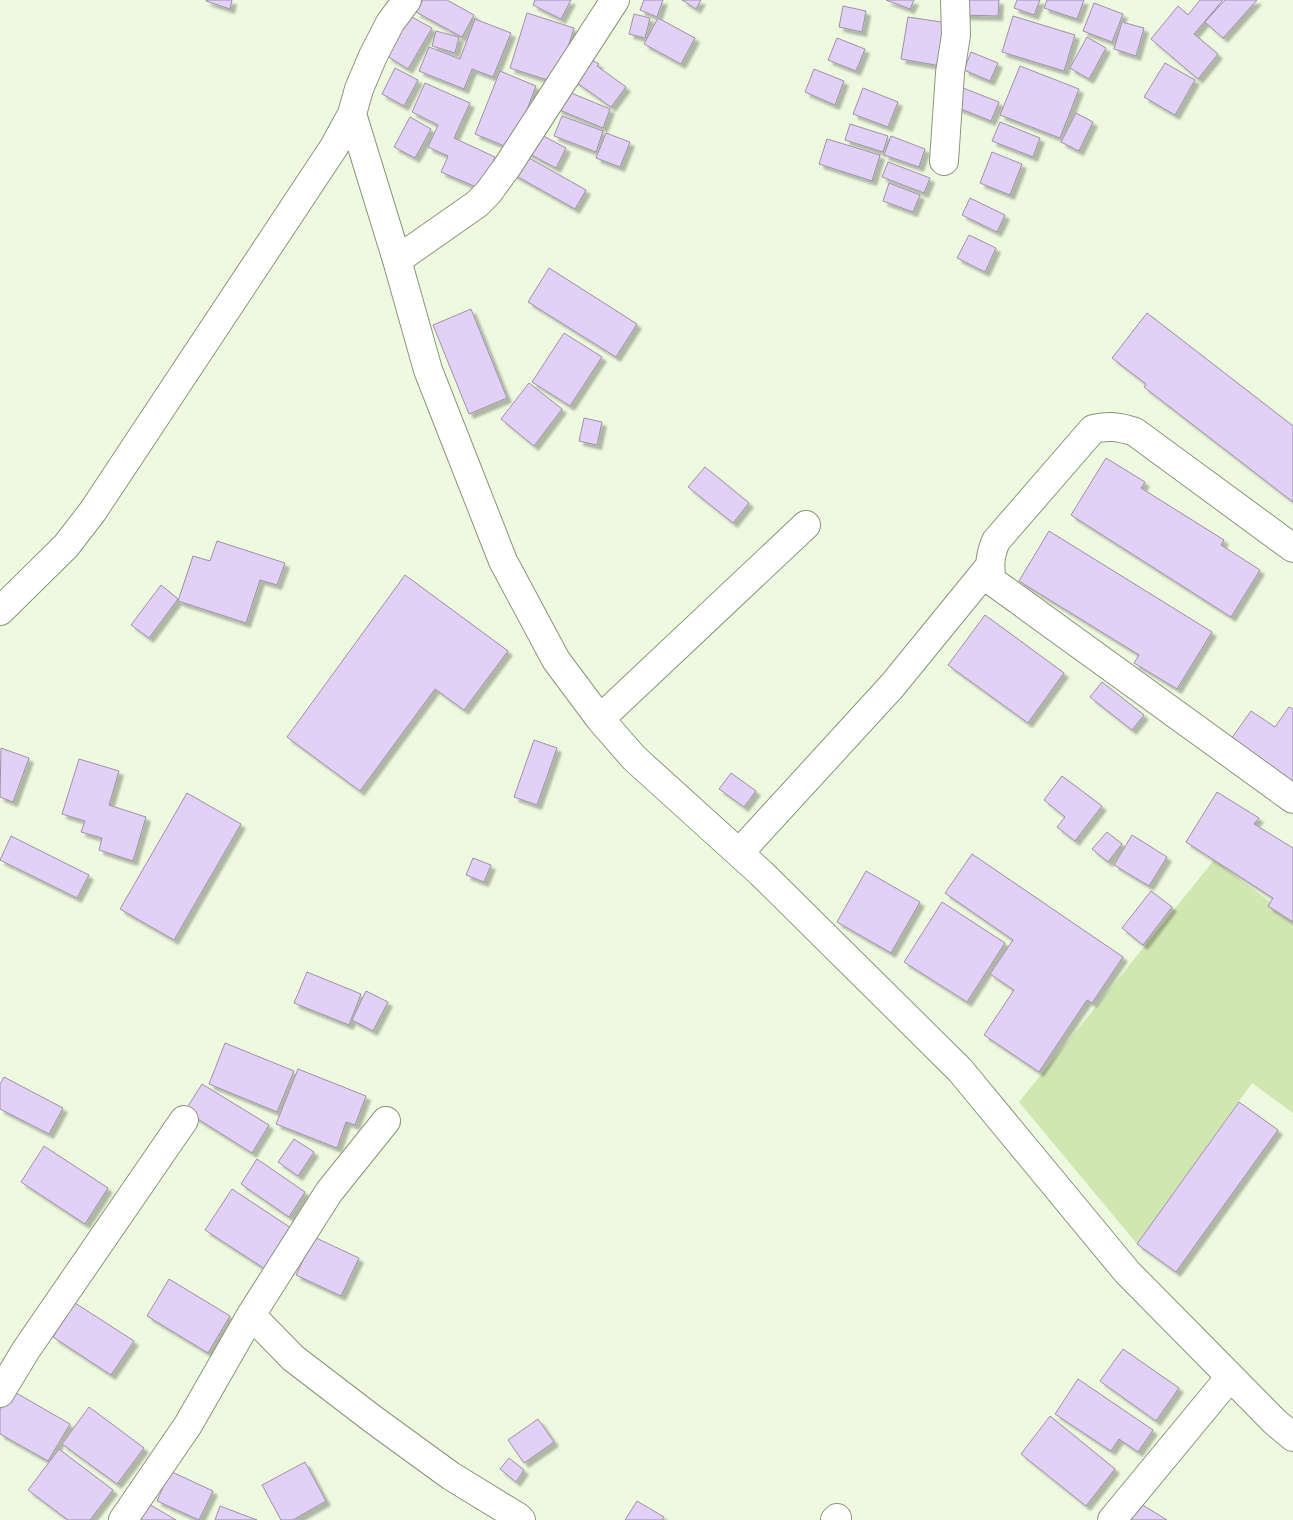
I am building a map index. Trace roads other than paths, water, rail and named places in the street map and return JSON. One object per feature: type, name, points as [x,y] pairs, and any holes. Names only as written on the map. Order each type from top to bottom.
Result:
[{"type":"street","points":[[0,611],[66,546],[93,510],[334,147],[352,114],[359,89],[377,47],[407,0]]},
{"type":"street","points":[[397,260],[466,212],[488,193],[507,167],[615,0]]},
{"type":"street","points":[[944,162],[950,73],[956,35],[955,0]]},
{"type":"street","points":[[352,114],[397,260],[428,370],[503,561],[556,660],[600,719],[634,758],[761,873],[960,1070],[1127,1272],[1293,1438]]},
{"type":"street","points":[[1293,548],[1135,432],[1121,427],[1106,426],[1093,430],[996,541],[991,553],[989,567],[992,581],[1293,800]]},
{"type":"street","points":[[600,719],[806,525]]},
{"type":"street","points":[[739,853],[892,686],[989,567]]},
{"type":"street","points":[[0,1393],[26,1350],[184,1120]]},
{"type":"street","points":[[123,1520],[188,1425],[251,1315],[329,1192],[386,1121]]},
{"type":"street","points":[[251,1315],[293,1358],[374,1420],[451,1476],[521,1520]]},
{"type":"street","points":[[1112,1520],[1230,1377]]}]
